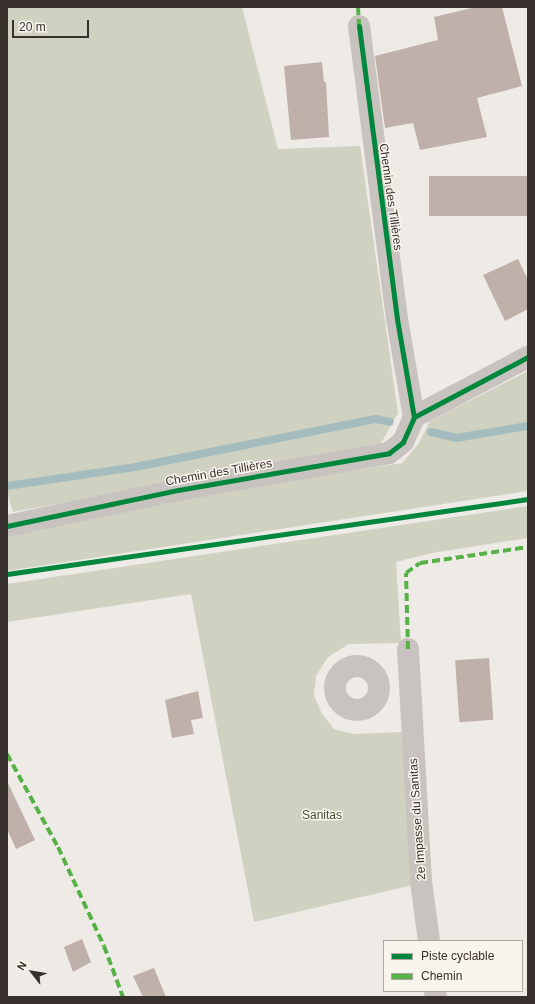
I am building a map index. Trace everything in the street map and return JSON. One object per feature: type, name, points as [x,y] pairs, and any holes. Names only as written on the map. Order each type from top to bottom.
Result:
[{"type":"street","name":"Chemin des Tillières","points":[[7,526],[178,490],[379,456],[397,449],[410,431],[414,417],[397,319],[359,26]]},
{"type":"street","points":[[414,417],[528,357]]},
{"type":"street","name":"2e Impasse du Sanitas","points":[[408,649],[421,881],[429,940]]},
{"type":"street","points":[[379,689],[410,698]]},
{"type":"green space","points":[[7,7],[242,7],[278,149],[360,146],[398,413],[380,445],[13,512],[7,492]]},
{"type":"green space","points":[[528,371],[528,491],[7,571],[7,534],[222,490],[402,463],[419,443],[430,421]]},
{"type":"green space","name":"Sanitas","points":[[528,506],[528,538],[432,553],[396,562],[401,643],[349,644],[328,657],[316,676],[314,696],[322,714],[334,729],[353,734],[404,732],[413,885],[254,922],[191,594],[7,622],[7,584]]},
{"type":"building","points":[[476,7],[502,7],[522,86],[477,98],[487,137],[420,150],[413,123],[385,128],[375,56],[438,40],[434,17]]},
{"type":"building","points":[[322,62],[324,82],[326,82],[329,137],[291,140],[284,66]]},
{"type":"building","points":[[429,176],[528,176],[528,216],[429,216]]},
{"type":"building","points":[[518,259],[528,280],[528,309],[505,321],[483,275]]},
{"type":"building","points":[[489,658],[493,720],[459,722],[455,660]]},
{"type":"building","points":[[198,691],[203,718],[191,720],[194,734],[172,738],[165,700]]},
{"type":"building","points":[[7,781],[35,840],[16,849],[7,829]]},
{"type":"building","points":[[82,939],[91,962],[73,972],[64,947]]},
{"type":"building","points":[[154,968],[166,997],[143,997],[133,976]]},
{"type":"waterway","points":[[7,486],[135,467],[376,419],[390,422]]},
{"type":"waterway","points":[[431,432],[456,438],[528,426]]},
{"type":"marked path","points":[[358,7],[359,26]]},
{"type":"marked path","points":[[408,649],[406,573],[420,563],[528,547]]},
{"type":"marked path","points":[[7,754],[58,847],[104,946],[123,997]]},
{"type":"cycle path","points":[[359,26],[397,319],[414,417]]},
{"type":"cycle path","points":[[7,526],[178,490],[389,453],[403,442],[414,417],[528,357]]},
{"type":"cycle path","points":[[7,574],[528,499]]}]
